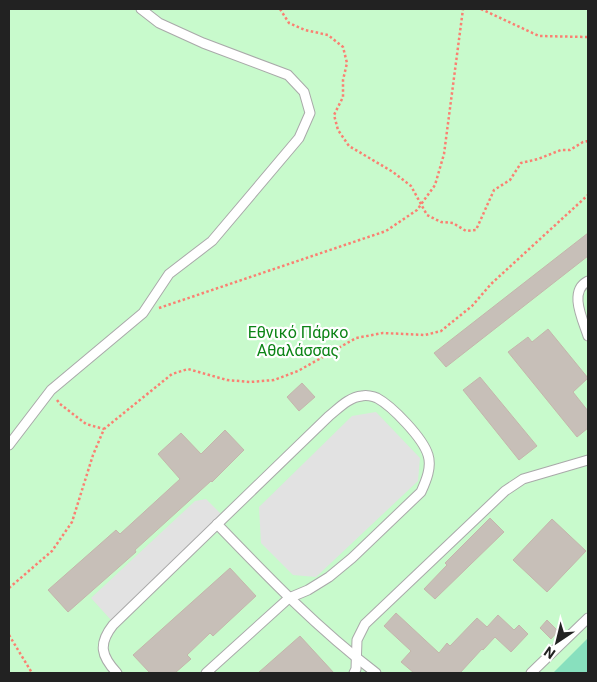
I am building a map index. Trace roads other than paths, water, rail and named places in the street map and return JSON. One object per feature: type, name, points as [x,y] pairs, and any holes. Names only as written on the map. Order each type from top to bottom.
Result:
[{"type":"lane","points":[[9,445],[51,390],[143,313],[169,274],[212,241],[299,138],[310,113],[304,92],[288,75],[203,43],[159,23],[141,9]]},
{"type":"lane","points":[[588,281],[578,291],[578,303],[588,336]]},
{"type":"lane","points":[[117,673],[106,659],[103,650],[107,633],[113,625],[329,416],[352,398],[375,397],[386,404],[420,437],[429,456],[426,481],[421,492],[352,558],[329,577],[308,590],[289,598],[206,673]]},
{"type":"lane","points":[[354,673],[356,669],[357,640],[365,624],[505,491],[523,478],[588,460]]},
{"type":"lane","points":[[217,524],[289,598],[376,673]]},
{"type":"lane","points":[[531,673],[588,618]]},
{"type":"park label","name":"Εθνικό Πάρκο Αθαλάσσας","points":[[298,341]]}]
